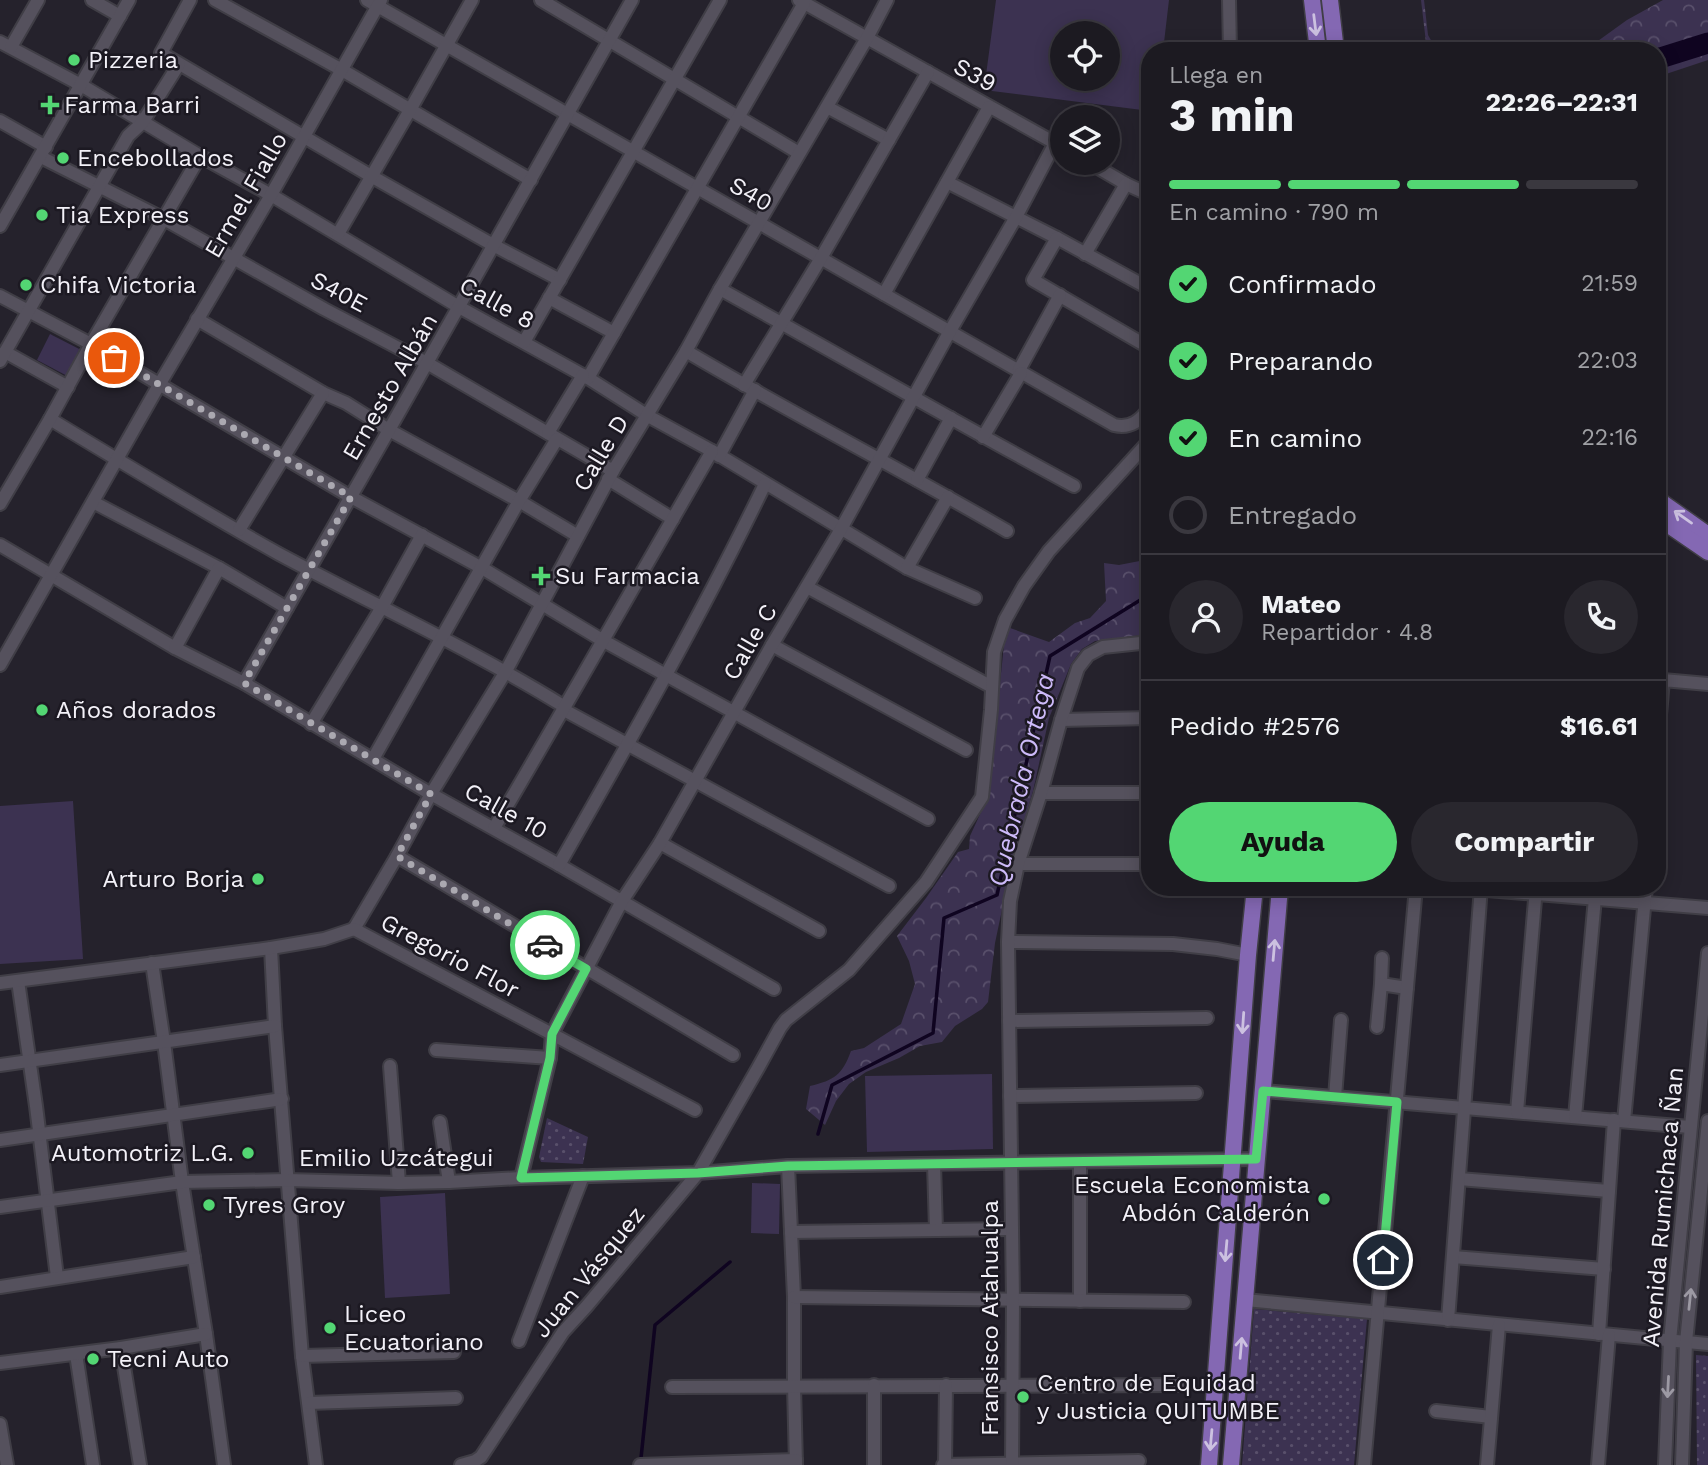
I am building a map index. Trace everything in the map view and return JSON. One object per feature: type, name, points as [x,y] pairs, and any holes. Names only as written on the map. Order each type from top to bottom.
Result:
[{"type":"main road","points":[[1312,0],[1317,42]]},
{"type":"main road","points":[[1330,0],[1335,42]]},
{"type":"main road","points":[[1666,505],[1708,535]]},
{"type":"main road","points":[[1666,523],[1708,552]]},
{"type":"main road","points":[[1209,1465],[1254,896]]},
{"type":"main road","points":[[1231,1465],[1279,896]]},
{"type":"street","points":[[3,45],[37,0]]},
{"type":"street","points":[[92,0],[120,16]]},
{"type":"street","points":[[0,226],[5,208],[44,152],[129,0]]},
{"type":"street","points":[[190,0],[161,53],[371,176],[559,280]]},
{"type":"street","points":[[215,0],[531,180]]},
{"type":"street","points":[[338,234],[472,0]]},
{"type":"street","points":[[541,0],[799,153]]},
{"type":"street","name":"Ernesto Albán","points":[[244,683],[632,0]]},
{"type":"street","points":[[524,342],[720,0]]},
{"type":"street","name":"Calle D","points":[[354,929],[431,794],[506,671],[611,475],[687,351],[887,0]]},
{"type":"street","points":[[1229,0],[1230,42]]},
{"type":"street","points":[[373,759],[482,568],[585,376],[614,332],[738,117],[801,1]]},
{"type":"street","name":"S39","points":[[801,1],[1050,140]]},
{"type":"street","name":"Ermel Fiallo","points":[[0,666],[342,70],[375,2]]},
{"type":"street","name":"S40","points":[[375,2],[1114,425],[1130,425],[1141,419]]},
{"type":"street","name":"Calle 8","points":[[3,45],[82,85],[459,307],[585,376],[907,568],[975,598]]},
{"type":"street","points":[[68,387],[2,357],[128,136],[142,122],[179,64]]},
{"type":"street","points":[[494,828],[673,519],[715,453],[782,323],[928,72]]},
{"type":"street","points":[[827,107],[890,139]]},
{"type":"street","points":[[884,294],[989,107]]},
{"type":"street","name":"S40E","points":[[0,121],[100,187],[164,219],[324,309],[427,363],[553,436],[673,519]]},
{"type":"street","points":[[0,504],[200,156]]},
{"type":"street","name":"Calle C","points":[[521,1178],[550,1058],[552,1034],[622,901],[660,843],[772,645],[842,529],[950,331],[1050,160]]},
{"type":"street","points":[[1111,175],[1141,191]]},
{"type":"street","points":[[947,182],[1141,284]]},
{"type":"street","points":[[1085,254],[1126,184]]},
{"type":"street","points":[[1056,238],[1033,280],[1141,343]]},
{"type":"street","points":[[720,289],[1074,486]]},
{"type":"street","points":[[983,437],[1060,295]]},
{"type":"street","points":[[0,296],[91,344],[351,497],[482,568],[602,640],[928,819]]},
{"type":"street","points":[[549,298],[614,332]]},
{"type":"street","points":[[197,319],[578,536]]},
{"type":"street","points":[[687,351],[1007,531]]},
{"type":"street","points":[[239,530],[323,393]]},
{"type":"street","points":[[917,480],[951,418]]},
{"type":"street","points":[[50,419],[281,555],[506,671],[628,745],[889,886]]},
{"type":"street","name":"Juan Vásquez","points":[[461,1465],[481,1457],[563,1332],[698,1173],[786,1020],[849,970],[926,882],[982,797],[994,652],[1004,620],[1049,551],[1141,450]]},
{"type":"street","points":[[559,865],[667,676],[765,484]]},
{"type":"street","points":[[907,568],[948,497]]},
{"type":"street","points":[[93,502],[219,568],[287,608]]},
{"type":"street","points":[[311,724],[422,535]]},
{"type":"street","name":"Calle 10","points":[[0,545],[175,648],[244,683],[431,794],[774,989]]},
{"type":"street","points":[[175,648],[219,568]]},
{"type":"street","points":[[807,587],[992,687]]},
{"type":"street","points":[[0,637],[12,644]]},
{"type":"street","name":"Fransisco Atahualpa","points":[[1012,1464],[1013,1300],[1008,942],[1010,901],[1018,864],[1041,793],[1060,720],[1078,668],[1088,655],[1102,647],[1141,643]]},
{"type":"street","points":[[772,645],[966,750]]},
{"type":"street","points":[[1666,680],[1708,684]]},
{"type":"street","points":[[1060,720],[1141,718]]},
{"type":"street","points":[[1041,793],[1141,793]]},
{"type":"street","points":[[660,843],[819,931]]},
{"type":"street","points":[[397,856],[733,1055]]},
{"type":"street","points":[[1018,864],[1141,864]]},
{"type":"street","points":[[1364,1465],[1415,896]]},
{"type":"street","points":[[1448,1320],[1480,896]]},
{"type":"street","points":[[1517,1112],[1536,896]]},
{"type":"street","points":[[1575,1117],[1596,896]]},
{"type":"street","points":[[1610,896],[1644,903],[1708,908]]},
{"type":"street","points":[[1598,1465],[1609,1191],[1645,896]]},
{"type":"street","name":"Gregorio Flor","points":[[0,983],[271,948],[324,939],[354,929],[695,1110]]},
{"type":"street","points":[[1008,942],[1173,944],[1248,954]]},
{"type":"street","points":[[271,948],[302,1356],[316,1465]]},
{"type":"street","name":"Avenida Rumichaca Ñan","points":[[1665,1465],[1670,1341],[1708,953]]},
{"type":"street","points":[[1377,1027],[1382,958]]},
{"type":"street","points":[[152,964],[224,1465]]},
{"type":"street","points":[[18,981],[57,1278]]},
{"type":"street","points":[[1381,984],[1407,988]]},
{"type":"street","points":[[1009,1021],[1207,1018]]},
{"type":"street","points":[[1335,1097],[1341,1020]]},
{"type":"street","points":[[0,1066],[275,1026]]},
{"type":"street","points":[[436,1050],[550,1058]]},
{"type":"street","points":[[390,1066],[399,1183]]},
{"type":"street","points":[[1263,1091],[1690,1127]]},
{"type":"street","points":[[1010,1096],[1196,1093]]},
{"type":"street","points":[[0,1140],[282,1098]]},
{"type":"street","name":"Avenida Rumichaca Ñan","points":[[1682,1465],[1686,1342],[1708,1121]]},
{"type":"street","points":[[440,1122],[449,1182]]},
{"type":"street","name":"Emilio Uzcátegui","points":[[0,1206],[182,1182],[449,1182],[698,1173],[788,1166],[1256,1159]]},
{"type":"street","points":[[1080,1162],[1080,1301]]},
{"type":"street","points":[[934,1164],[936,1230]]},
{"type":"street","points":[[640,1465],[796,1463],[794,1297],[788,1166]]},
{"type":"street","points":[[519,1341],[583,1176]]},
{"type":"street","points":[[1459,1179],[1609,1191]]},
{"type":"street","points":[[791,1232],[1012,1229]]},
{"type":"street","points":[[0,1287],[194,1257]]},
{"type":"street","points":[[1453,1257],[1604,1269]]},
{"type":"street","points":[[794,1297],[1184,1303]]},
{"type":"street","points":[[1245,1300],[1708,1344]]},
{"type":"street","points":[[1487,1465],[1499,1325]]},
{"type":"street","points":[[0,1363],[206,1334]]},
{"type":"street","points":[[121,1348],[140,1465]]},
{"type":"street","points":[[302,1356],[454,1352]]},
{"type":"street","points":[[76,1354],[93,1465]]},
{"type":"street","points":[[874,1385],[874,1465]]},
{"type":"street","points":[[946,1385],[944,1465],[1139,1461]]},
{"type":"street","points":[[672,1387],[1178,1385]]},
{"type":"street","points":[[309,1403],[456,1398]]},
{"type":"street","points":[[1436,1411],[1491,1417]]},
{"type":"street","points":[[0,1424],[7,1465]]},
{"type":"green space","points":[[996,0],[1169,0],[1164,42],[1141,42],[1141,110],[1120,107],[1120,105],[984,90]]},
{"type":"green space","points":[[1421,0],[1424,0],[1428,35],[1432,42],[1426,42]]},
{"type":"green space","points":[[1663,0],[1708,0],[1708,60],[1666,74],[1666,42],[1596,42],[1627,20]]},
{"type":"green space","points":[[50,334],[87,353],[73,379],[37,360]]},
{"type":"green space","points":[[1141,561],[1141,635],[1095,641],[1082,649],[1071,664],[1049,718],[1033,791],[1012,862],[995,943],[988,1002],[982,1009],[955,1026],[942,1042],[920,1046],[866,1072],[849,1084],[836,1101],[825,1125],[806,1109],[810,1086],[832,1079],[841,1071],[851,1051],[864,1048],[901,1024],[915,984],[909,961],[897,936],[958,852],[969,849],[970,836],[988,797],[1004,645],[1010,628],[1049,642],[1075,623],[1090,618],[1106,601],[1104,563],[1119,565]]},
{"type":"green space","points":[[73,801],[83,959],[0,964],[0,806]]},
{"type":"green space","points":[[992,1074],[993,1149],[867,1152],[865,1076]]},
{"type":"green space","points":[[547,1118],[588,1137],[583,1164],[541,1162],[539,1157]]},
{"type":"green space","points":[[752,1183],[780,1184],[779,1234],[751,1233]]},
{"type":"green space","points":[[445,1193],[450,1294],[385,1298],[380,1197]]},
{"type":"green space","points":[[1254,1309],[1367,1319],[1354,1465],[1242,1465]]},
{"type":"green space","points":[[1696,1355],[1708,1356],[1708,1465],[1697,1465]]},
{"type":"green space","points":[[1706,1370],[1708,1459],[1704,1459]]},
{"type":"waterway","name":"Quebrada Ortega","points":[[1666,56],[1708,43]]},
{"type":"waterway","name":"Quebrada Ortega","points":[[818,1134],[832,1085],[933,1033],[944,918],[997,895],[1050,656],[1141,600]]},
{"type":"waterway","name":"Quebrada Ortega","points":[[638,1461],[641,1458],[655,1325],[730,1262]]},
{"type":"way so far","points":[[114,358],[351,497],[244,683],[431,794],[397,856],[545,945]]},
{"type":"place","name":"Pizzeria","points":[[74,60]]},
{"type":"place","name":"Farma Barri","points":[[50,105]]},
{"type":"place","name":"Encebollados","points":[[63,158]]},
{"type":"place","name":"Tia Express","points":[[42,215]]},
{"type":"place","name":"Chifa Victoria","points":[[26,285]]},
{"type":"place","name":"Su Farmacia","points":[[541,576]]},
{"type":"place","name":"Años dorados","points":[[42,710]]},
{"type":"place","name":"Arturo Borja","points":[[258,879]]},
{"type":"place","name":"Automotriz L.G.","points":[[248,1153]]},
{"type":"place","name":"Escuela Economista Abdón Calderón","points":[[1324,1199]]},
{"type":"place","name":"Tyres Groy","points":[[209,1205]]},
{"type":"place","name":"Liceo Ecuatoriano","points":[[330,1328]]},
{"type":"place","name":"Tecni Auto","points":[[93,1359]]},
{"type":"place","name":"Centro de Equidad y Justicia QUITUMBE","points":[[1023,1397]]},
{"type":"route","points":[[545,945],[586,969],[552,1034],[550,1058],[521,1178],[698,1173],[788,1166],[1256,1159],[1263,1091],[1397,1102],[1383,1260]]}]
